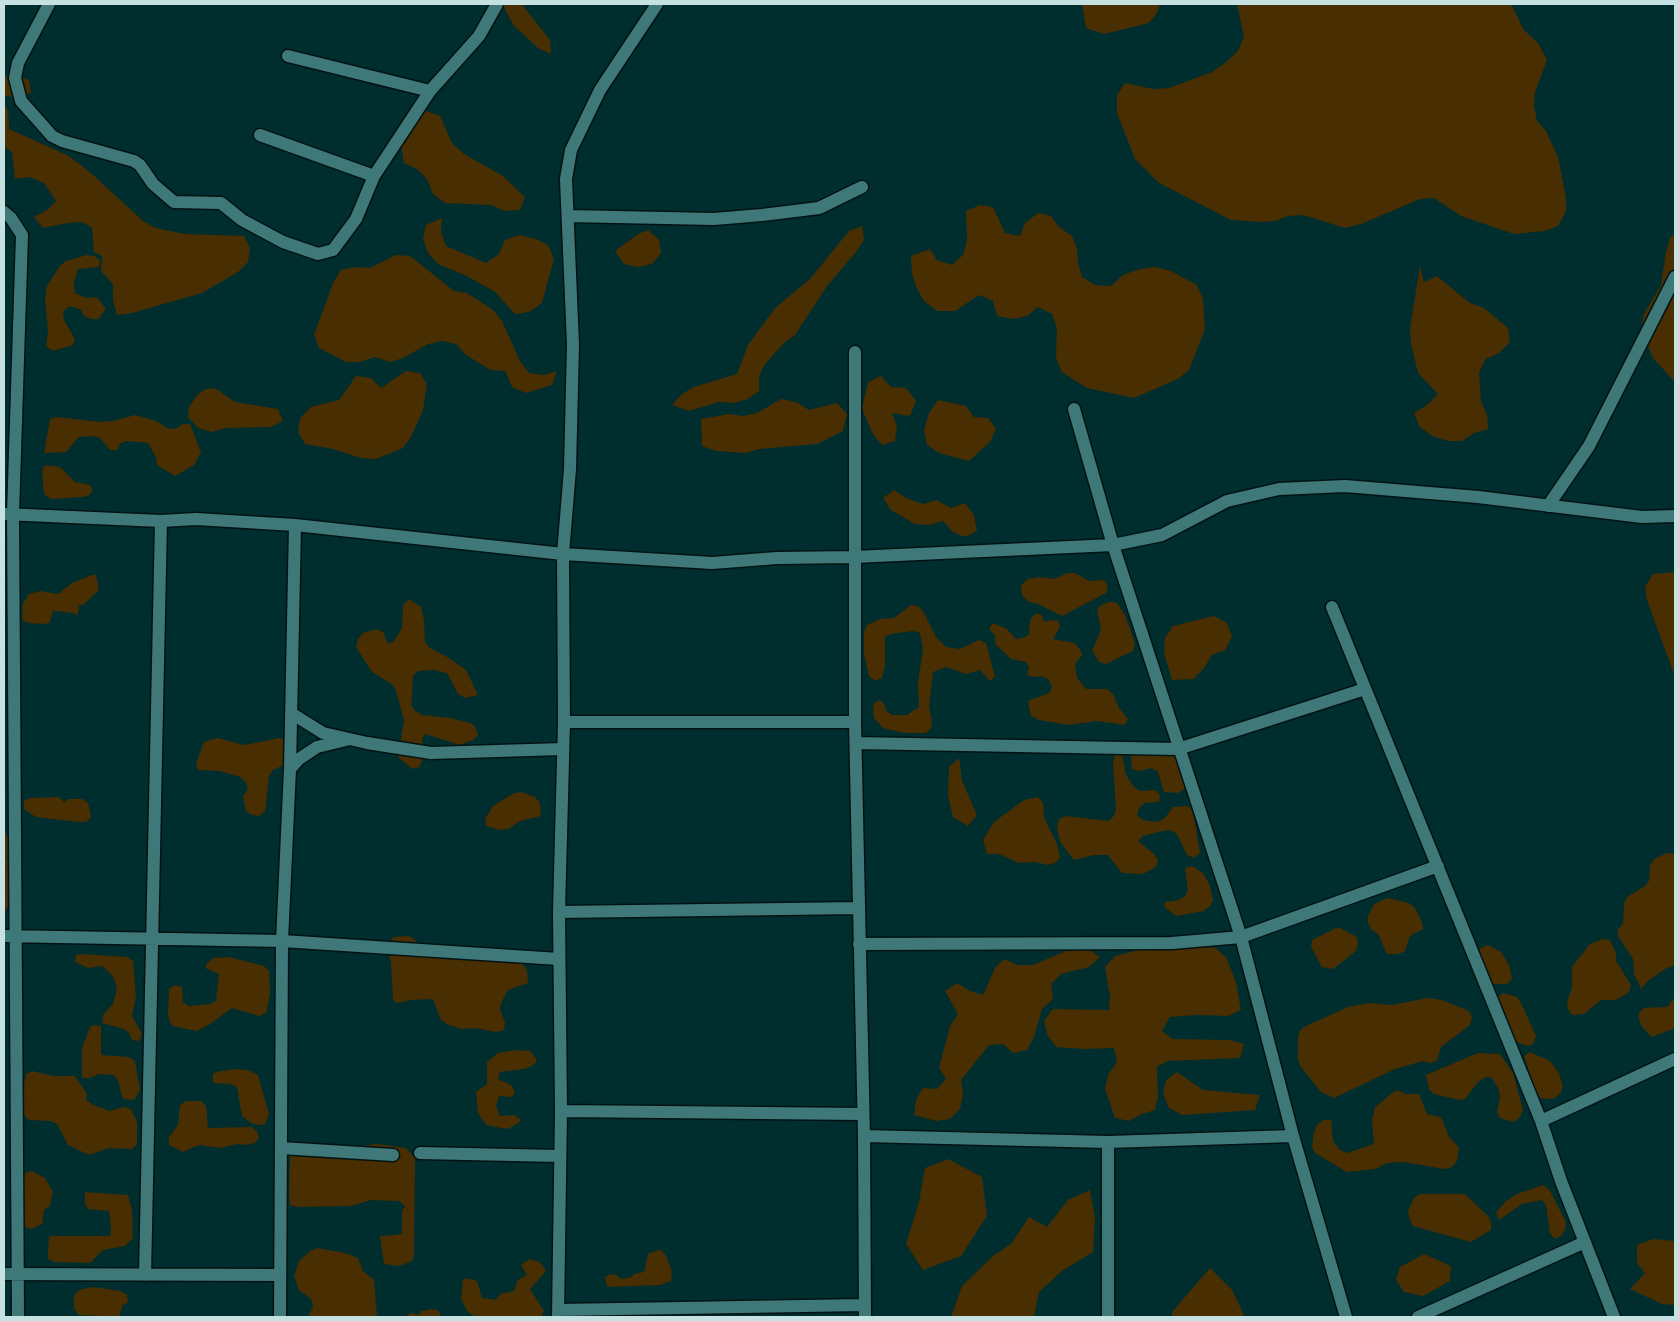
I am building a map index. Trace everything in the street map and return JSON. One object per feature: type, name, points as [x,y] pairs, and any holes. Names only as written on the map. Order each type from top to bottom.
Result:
[{"type":"street","points":[[49,4],[18,63],[16,78],[21,101],[26,109],[57,139],[140,165],[154,184],[174,202],[221,204],[242,220],[283,242],[318,254],[326,254],[333,250],[356,219],[374,176],[430,91],[479,36],[497,4]]},
{"type":"street","points":[[657,4],[600,90],[571,150],[566,179],[573,345],[570,469],[563,554],[564,722],[558,912],[561,1111],[558,1314],[865,1311],[864,1136],[862,1114],[855,722],[855,352]]},
{"type":"street","points":[[288,56],[430,91]]},
{"type":"street","points":[[260,135],[374,176]]},
{"type":"street","points":[[568,216],[714,220],[819,208],[862,188]]},
{"type":"street","points":[[4,212],[11,218],[22,235],[8,514],[10,936],[18,1317]]},
{"type":"street","points":[[1548,506],[1589,446],[1675,277]]},
{"type":"street","points":[[1074,409],[1113,545],[1178,749],[1241,937],[1293,1136],[1346,1317]]},
{"type":"street","points":[[8,514],[161,521],[196,519],[295,525],[563,554],[712,563],[778,558],[854,557],[1113,545],[1162,535],[1227,501],[1279,489],[1345,486],[1642,517],[1675,516]]},
{"type":"street","points":[[144,1275],[161,521]]},
{"type":"street","points":[[280,1317],[282,941],[290,769],[295,525]]},
{"type":"street","points":[[1332,607],[1540,1121],[1614,1317]]},
{"type":"street","points":[[856,743],[1178,749],[1365,689]]},
{"type":"street","points":[[291,713],[323,733],[431,752],[563,749]]},
{"type":"street","points":[[564,722],[855,722]]},
{"type":"street","points":[[290,769],[299,759],[317,746],[349,739]]},
{"type":"street","points":[[859,944],[1172,943],[1241,937],[1438,866]]},
{"type":"street","points":[[558,912],[859,908]]},
{"type":"street","points":[[10,936],[282,941],[559,959]]},
{"type":"street","points":[[1540,1121],[1675,1059]]},
{"type":"street","points":[[561,1111],[862,1114]]},
{"type":"street","points":[[864,1136],[1108,1142],[1293,1136]]},
{"type":"street","points":[[1108,1142],[1108,1317]]},
{"type":"street","points":[[281,1148],[393,1155]]},
{"type":"street","points":[[420,1153],[559,1156]]},
{"type":"street","points":[[1418,1317],[1585,1242]]},
{"type":"street","points":[[4,1274],[280,1275]]},
{"type":"shaded area","points":[[502,4],[524,4],[523,6],[550,40],[551,54],[538,48],[514,26]]},
{"type":"shaded area","points":[[1082,4],[1160,4],[1157,13],[1149,23],[1104,34],[1086,28]]},
{"type":"shaded area","points":[[1237,4],[1511,4],[1524,30],[1538,43],[1547,60],[1535,92],[1534,106],[1537,121],[1546,131],[1558,157],[1566,198],[1566,212],[1558,226],[1545,231],[1514,234],[1461,216],[1434,198],[1420,199],[1361,224],[1345,228],[1303,215],[1261,222],[1231,220],[1159,183],[1135,159],[1117,113],[1117,95],[1125,83],[1153,89],[1169,88],[1212,72],[1225,63],[1238,51],[1244,37]]},
{"type":"shaded area","points":[[15,75],[29,80],[31,93],[18,98],[4,95],[4,77]]},
{"type":"shaded area","points":[[4,105],[8,111],[9,129],[69,156],[91,173],[143,221],[156,228],[185,234],[244,236],[250,248],[248,262],[238,272],[202,293],[132,313],[117,315],[113,300],[113,284],[101,271],[102,256],[94,252],[92,228],[82,222],[43,228],[34,217],[47,210],[56,201],[44,183],[30,177],[15,179],[12,152],[4,147]]},
{"type":"shaded area","points":[[427,111],[440,116],[452,143],[464,154],[503,176],[525,197],[520,210],[505,211],[491,205],[445,203],[433,194],[427,179],[417,169],[404,163],[401,144],[414,118]]},
{"type":"shaded area","points":[[980,205],[993,207],[1005,233],[1020,236],[1025,223],[1038,213],[1051,216],[1059,227],[1072,236],[1077,248],[1078,263],[1082,277],[1095,285],[1111,286],[1123,275],[1140,269],[1155,267],[1171,271],[1197,285],[1203,299],[1205,329],[1189,370],[1178,379],[1134,398],[1087,388],[1062,372],[1056,358],[1057,328],[1052,314],[1038,307],[1027,316],[1013,319],[997,316],[993,301],[979,295],[955,311],[937,311],[924,301],[916,287],[912,273],[911,256],[930,249],[937,260],[952,265],[963,255],[967,240],[966,211]]},
{"type":"shaded area","points":[[442,218],[441,232],[446,246],[486,263],[499,254],[505,240],[520,235],[536,239],[548,245],[554,259],[542,303],[529,312],[515,314],[495,292],[467,276],[438,264],[428,253],[423,239],[426,225]]},
{"type":"shaded area","points":[[862,226],[864,240],[856,252],[827,286],[795,335],[784,343],[765,364],[759,377],[759,391],[748,399],[734,403],[719,402],[689,411],[672,405],[682,394],[694,387],[737,374],[748,345],[775,308],[810,279],[849,231]]},
{"type":"shaded area","points":[[648,230],[659,240],[661,253],[652,264],[638,267],[624,264],[615,251],[638,234]]},
{"type":"shaded area","points":[[1675,233],[1674,381],[1653,358],[1641,329],[1644,314],[1661,285],[1666,252],[1670,238]]},
{"type":"shaded area","points":[[87,255],[95,256],[100,261],[99,267],[78,269],[74,282],[75,293],[86,298],[97,297],[106,309],[98,319],[91,319],[84,316],[81,310],[75,307],[68,307],[63,312],[64,320],[75,339],[73,345],[53,351],[46,346],[48,331],[45,300],[47,286],[60,266],[66,261]]},
{"type":"shaded area","points":[[396,255],[410,256],[454,291],[467,293],[493,310],[502,321],[520,361],[529,373],[544,375],[557,371],[552,385],[526,393],[512,387],[505,371],[491,370],[466,355],[456,344],[442,341],[428,344],[403,358],[390,362],[375,357],[360,362],[346,362],[319,348],[314,335],[333,283],[341,270],[355,267],[370,268]]},
{"type":"shaded area","points":[[1420,266],[1424,282],[1437,276],[1470,303],[1484,308],[1508,328],[1510,342],[1499,353],[1486,359],[1479,372],[1481,401],[1487,415],[1488,429],[1474,433],[1462,441],[1448,441],[1432,436],[1420,427],[1414,413],[1427,405],[1438,394],[1418,373],[1411,343],[1410,328]]},
{"type":"shaded area","points":[[406,371],[420,373],[427,384],[423,410],[411,437],[403,448],[376,459],[361,458],[333,449],[305,444],[298,432],[300,418],[311,407],[339,400],[356,376],[371,378],[381,388]]},
{"type":"shaded area","points":[[881,376],[891,387],[906,388],[916,401],[910,416],[892,413],[897,426],[895,441],[882,445],[873,434],[862,409],[868,382]]},
{"type":"shaded area","points":[[211,388],[218,390],[235,402],[278,409],[283,421],[271,427],[226,428],[212,432],[198,428],[188,417],[189,407],[197,395]]},
{"type":"shaded area","points":[[781,399],[796,402],[809,410],[837,403],[847,414],[843,431],[817,444],[759,449],[746,453],[716,451],[702,446],[701,419],[729,414],[743,416],[757,413]]},
{"type":"shaded area","points":[[938,400],[966,406],[974,417],[988,418],[996,429],[990,442],[969,461],[939,453],[927,445],[924,430],[929,413]]},
{"type":"shaded area","points":[[135,415],[156,421],[169,429],[177,428],[183,424],[190,424],[201,452],[194,465],[175,476],[157,465],[156,457],[148,443],[126,441],[120,444],[117,450],[110,450],[100,438],[93,436],[79,437],[66,452],[44,453],[50,419],[57,417],[100,422],[113,421]]},
{"type":"shaded area","points":[[45,465],[60,467],[75,482],[90,485],[93,491],[88,496],[82,497],[52,499],[46,496],[44,493],[42,471]]},
{"type":"shaded area","points":[[894,490],[906,498],[923,504],[937,500],[951,508],[965,503],[974,515],[977,531],[965,537],[953,532],[943,521],[929,525],[915,524],[891,510],[883,498]]},
{"type":"shaded area","points":[[1675,572],[1675,677],[1647,600],[1645,587],[1653,574]]},
{"type":"shaded area","points":[[1067,573],[1075,573],[1089,581],[1104,580],[1108,586],[1106,593],[1062,616],[1036,603],[1029,602],[1023,597],[1021,591],[1022,584],[1028,579],[1041,577],[1055,579]]},
{"type":"shaded area","points":[[96,575],[99,590],[83,605],[79,605],[76,615],[53,611],[50,622],[46,624],[28,623],[22,620],[23,603],[29,594],[40,591],[58,594],[72,583]]},
{"type":"shaded area","points":[[409,599],[421,607],[424,620],[425,642],[430,648],[466,670],[478,695],[465,698],[458,694],[447,673],[433,670],[418,671],[413,676],[411,705],[415,711],[422,715],[450,718],[471,723],[476,728],[478,735],[473,740],[460,745],[425,734],[422,739],[422,761],[419,767],[412,769],[398,757],[404,720],[396,691],[392,684],[372,672],[356,647],[358,639],[363,633],[377,629],[383,632],[388,644],[394,641],[402,628],[403,605]]},
{"type":"shaded area","points":[[1117,603],[1125,615],[1135,644],[1133,651],[1106,664],[1099,662],[1092,650],[1101,630],[1097,609],[1103,604]]},
{"type":"shaded area","points":[[911,605],[918,606],[923,611],[936,637],[946,647],[960,649],[979,640],[986,643],[995,677],[990,681],[980,670],[966,674],[946,667],[933,672],[929,706],[932,721],[931,728],[926,733],[905,733],[883,728],[874,718],[873,711],[874,703],[880,700],[885,705],[886,711],[892,715],[907,715],[919,707],[918,684],[923,648],[920,633],[913,631],[891,634],[885,637],[885,665],[882,678],[875,681],[869,676],[864,654],[864,632],[867,625],[880,619],[894,618]]},
{"type":"shaded area","points":[[1035,614],[1041,614],[1044,621],[1058,620],[1060,627],[1053,639],[1075,643],[1083,654],[1075,664],[1077,678],[1086,689],[1107,689],[1113,694],[1119,708],[1128,719],[1125,725],[1097,721],[1068,725],[1039,720],[1031,716],[1028,701],[1049,693],[1052,686],[1048,679],[1041,676],[1027,675],[1029,667],[1026,662],[1011,659],[995,644],[995,635],[989,629],[993,623],[1007,629],[1016,639],[1023,638],[1029,635],[1030,620]]},
{"type":"shaded area","points":[[1214,616],[1227,623],[1232,637],[1225,650],[1212,655],[1194,679],[1172,680],[1164,653],[1165,638],[1173,626]]},
{"type":"shaded area","points":[[217,738],[244,745],[280,738],[287,739],[286,764],[273,770],[269,776],[265,811],[259,816],[252,815],[246,811],[243,796],[248,790],[246,782],[240,777],[220,771],[198,770],[196,763],[204,742]]},
{"type":"shaded area","points":[[1135,749],[1174,753],[1185,781],[1184,789],[1178,793],[1164,792],[1158,772],[1152,768],[1139,771],[1132,769],[1131,755]]},
{"type":"shaded area","points":[[1116,751],[1122,754],[1126,775],[1134,787],[1140,791],[1155,790],[1160,795],[1159,802],[1145,803],[1139,808],[1137,815],[1143,820],[1157,822],[1164,819],[1173,807],[1188,806],[1193,811],[1200,853],[1194,858],[1187,855],[1177,834],[1170,830],[1143,836],[1138,841],[1154,854],[1158,860],[1156,867],[1143,874],[1122,873],[1108,855],[1094,855],[1074,860],[1060,842],[1057,826],[1059,819],[1066,816],[1108,821],[1114,816],[1116,809],[1113,763]]},
{"type":"shaded area","points":[[959,758],[962,781],[977,815],[968,826],[953,817],[948,795],[949,767]]},
{"type":"shaded area","points":[[521,792],[535,797],[540,803],[541,816],[520,821],[508,829],[500,830],[486,826],[485,819],[493,806],[514,793]]},
{"type":"shaded area","points":[[59,797],[64,802],[68,799],[82,799],[88,803],[91,817],[86,822],[79,822],[36,817],[24,809],[24,801],[30,798]]},
{"type":"shaded area","points":[[1038,797],[1043,803],[1044,817],[1057,844],[1060,858],[1055,863],[1048,865],[1034,862],[1019,863],[999,854],[987,854],[983,840],[994,822],[1024,800]]},
{"type":"shaded area","points":[[4,830],[9,840],[7,858],[11,872],[13,901],[4,912]]},
{"type":"shaded area","points":[[1667,853],[1675,854],[1675,965],[1665,969],[1648,981],[1641,989],[1634,974],[1633,959],[1618,936],[1618,929],[1623,924],[1624,903],[1627,897],[1645,886],[1649,881],[1650,866],[1654,859]]},
{"type":"shaded area","points":[[1192,866],[1203,873],[1210,886],[1213,900],[1204,911],[1176,916],[1164,907],[1165,902],[1179,900],[1185,896],[1188,890],[1185,868]]},
{"type":"shaded area","points":[[1388,898],[1409,903],[1415,908],[1422,922],[1423,929],[1410,936],[1405,951],[1399,954],[1387,954],[1378,934],[1372,930],[1368,923],[1368,916],[1374,904]]},
{"type":"shaded area","points":[[1338,927],[1357,937],[1356,951],[1333,969],[1322,967],[1311,947],[1312,940]]},
{"type":"shaded area","points":[[409,936],[415,940],[418,946],[522,964],[527,970],[528,983],[508,990],[501,1003],[500,1010],[505,1022],[504,1030],[496,1032],[475,1028],[461,1029],[447,1024],[441,1020],[433,999],[397,1003],[393,1000],[391,963],[387,948],[389,941],[395,937]]},
{"type":"shaded area","points":[[1603,939],[1610,940],[1616,953],[1616,961],[1631,985],[1629,992],[1616,1000],[1601,1000],[1584,1014],[1572,1015],[1568,1009],[1567,1002],[1572,988],[1572,967],[1590,944]]},
{"type":"shaded area","points":[[1488,945],[1501,952],[1509,965],[1512,979],[1507,984],[1494,984],[1488,980],[1477,954],[1481,948]]},
{"type":"shaded area","points":[[1202,946],[1215,948],[1226,957],[1236,982],[1241,1010],[1228,1016],[1198,1015],[1170,1017],[1162,1031],[1173,1039],[1230,1040],[1244,1044],[1240,1058],[1168,1061],[1157,1067],[1158,1096],[1155,1110],[1129,1121],[1115,1118],[1105,1089],[1108,1075],[1117,1062],[1114,1048],[1056,1047],[1047,1034],[1044,1021],[1053,1009],[1109,1010],[1110,997],[1105,967],[1115,956],[1143,949]]},
{"type":"shaded area","points":[[1073,948],[1088,949],[1100,957],[1089,967],[1061,974],[1051,984],[1053,999],[1042,1009],[1034,1037],[1027,1050],[1013,1053],[1003,1044],[989,1045],[961,1080],[963,1094],[960,1109],[950,1119],[936,1121],[914,1115],[916,1100],[923,1088],[937,1089],[946,1079],[939,1068],[950,1026],[958,1014],[945,991],[957,983],[970,991],[983,995],[995,968],[1004,959],[1018,965],[1033,965]]},
{"type":"shaded area","points":[[76,955],[127,957],[133,961],[136,996],[132,1016],[142,1034],[139,1041],[132,1040],[129,1033],[124,1029],[102,1023],[103,1015],[113,1004],[117,989],[112,975],[102,966],[88,968],[75,962]]},
{"type":"shaded area","points":[[229,957],[264,966],[269,971],[270,994],[266,1013],[259,1016],[232,1008],[209,1025],[196,1031],[173,1026],[169,1020],[168,1012],[169,989],[175,985],[182,987],[183,1002],[189,1006],[210,1004],[216,1001],[219,974],[205,968],[208,962],[214,958]]},
{"type":"shaded area","points":[[1503,993],[1517,997],[1521,1003],[1536,1036],[1533,1044],[1527,1046],[1514,1041],[1497,998]]},
{"type":"shaded area","points":[[1675,997],[1675,1028],[1652,1037],[1642,1027],[1639,1013],[1644,1008],[1667,1007]]},
{"type":"shaded area","points":[[1428,998],[1442,1000],[1469,1011],[1472,1018],[1470,1025],[1441,1047],[1437,1061],[1430,1063],[1423,1061],[1395,1069],[1334,1098],[1321,1092],[1301,1067],[1298,1060],[1298,1037],[1300,1030],[1306,1026],[1348,1007],[1369,1003],[1392,1005]]},
{"type":"shaded area","points":[[94,1025],[101,1026],[101,1055],[129,1057],[135,1061],[140,1090],[134,1100],[123,1099],[118,1081],[114,1075],[99,1074],[90,1078],[82,1078],[82,1048],[90,1027]]},
{"type":"shaded area","points":[[516,1050],[530,1051],[537,1060],[535,1064],[525,1069],[500,1072],[498,1079],[511,1085],[515,1091],[512,1097],[499,1096],[496,1106],[500,1116],[514,1115],[520,1119],[520,1122],[508,1129],[486,1125],[478,1113],[476,1092],[487,1084],[487,1062],[498,1053]]},
{"type":"shaded area","points":[[1530,1052],[1550,1061],[1559,1073],[1563,1087],[1560,1094],[1553,1099],[1538,1098],[1524,1056]]},
{"type":"shaded area","points":[[1478,1053],[1500,1054],[1513,1073],[1523,1110],[1520,1117],[1514,1122],[1500,1118],[1497,1112],[1500,1097],[1499,1090],[1492,1078],[1486,1077],[1479,1081],[1465,1099],[1459,1100],[1434,1094],[1429,1089],[1426,1075]]},
{"type":"shaded area","points":[[234,1069],[248,1070],[258,1075],[269,1114],[265,1124],[251,1123],[242,1116],[237,1087],[230,1084],[213,1083],[213,1074],[216,1072]]},
{"type":"shaded area","points":[[32,1071],[53,1076],[75,1076],[87,1094],[86,1100],[94,1105],[109,1111],[124,1107],[131,1109],[137,1122],[137,1144],[132,1149],[109,1148],[89,1155],[68,1145],[57,1124],[51,1121],[29,1120],[24,1115],[23,1090],[26,1074]]},
{"type":"shaded area","points":[[1177,1072],[1203,1090],[1260,1095],[1255,1110],[1182,1115],[1169,1108],[1163,1094],[1166,1080]]},
{"type":"shaded area","points":[[1398,1090],[1405,1094],[1419,1094],[1427,1114],[1441,1117],[1449,1137],[1459,1147],[1457,1161],[1452,1167],[1445,1169],[1402,1162],[1387,1163],[1375,1169],[1347,1172],[1315,1153],[1312,1147],[1314,1132],[1317,1125],[1323,1120],[1331,1120],[1333,1141],[1340,1150],[1347,1153],[1374,1144],[1372,1121],[1375,1107]]},
{"type":"shaded area","points":[[186,1101],[201,1101],[206,1106],[208,1128],[252,1127],[257,1131],[259,1138],[255,1143],[248,1145],[237,1144],[220,1148],[199,1145],[183,1152],[169,1145],[169,1137],[178,1125],[180,1105]]},
{"type":"shaded area","points":[[377,1144],[406,1148],[415,1158],[414,1254],[412,1261],[399,1266],[384,1264],[380,1236],[402,1233],[402,1211],[405,1206],[399,1201],[371,1200],[351,1206],[298,1207],[290,1205],[290,1156],[297,1153]]},
{"type":"shaded area","points":[[948,1159],[982,1177],[987,1216],[961,1256],[923,1270],[906,1244],[919,1202],[925,1168]]},
{"type":"shaded area","points":[[32,1171],[45,1178],[53,1192],[50,1206],[44,1210],[42,1224],[32,1229],[22,1226],[24,1216],[23,1176],[25,1173]]},
{"type":"shaded area","points":[[1543,1185],[1549,1189],[1566,1222],[1565,1230],[1561,1236],[1555,1239],[1550,1233],[1546,1205],[1542,1200],[1522,1204],[1499,1220],[1496,1213],[1505,1202],[1517,1194]]},
{"type":"shaded area","points":[[1090,1190],[1095,1218],[1093,1252],[1062,1271],[1039,1292],[1034,1317],[951,1317],[962,1286],[994,1255],[1011,1244],[1029,1217],[1047,1227],[1068,1200]]},
{"type":"shaded area","points":[[85,1192],[128,1195],[132,1210],[133,1238],[125,1246],[103,1250],[90,1263],[54,1262],[48,1259],[49,1237],[110,1236],[109,1211],[88,1209],[85,1204]]},
{"type":"shaded area","points":[[1420,1194],[1465,1194],[1488,1216],[1491,1222],[1491,1230],[1471,1242],[1413,1226],[1408,1211],[1414,1198]]},
{"type":"shaded area","points":[[1653,1239],[1675,1241],[1675,1305],[1662,1304],[1630,1289],[1645,1273],[1637,1263],[1637,1245]]},
{"type":"shaded area","points":[[317,1248],[345,1253],[358,1258],[363,1271],[374,1280],[377,1317],[308,1317],[313,1307],[311,1299],[299,1290],[294,1276],[299,1261],[310,1251]]},
{"type":"shaded area","points":[[661,1250],[666,1256],[672,1271],[671,1281],[660,1285],[607,1287],[605,1277],[609,1275],[615,1274],[621,1279],[644,1272],[648,1254]]},
{"type":"shaded area","points":[[1424,1254],[1451,1266],[1450,1281],[1423,1296],[1404,1292],[1396,1280],[1400,1267]]},
{"type":"shaded area","points":[[529,1259],[540,1262],[546,1271],[530,1289],[544,1311],[541,1317],[475,1317],[467,1311],[461,1298],[463,1280],[466,1278],[477,1281],[482,1298],[496,1300],[500,1294],[514,1291],[518,1280],[527,1275],[521,1265]]},
{"type":"shaded area","points":[[1210,1268],[1232,1290],[1245,1317],[1172,1317],[1172,1312]]},
{"type":"shaded area","points":[[92,1287],[121,1291],[127,1295],[128,1302],[122,1306],[119,1317],[79,1315],[74,1309],[74,1296],[79,1290]]},
{"type":"shaded area","points":[[438,1310],[442,1317],[404,1317],[411,1313],[418,1315],[421,1311]]}]
